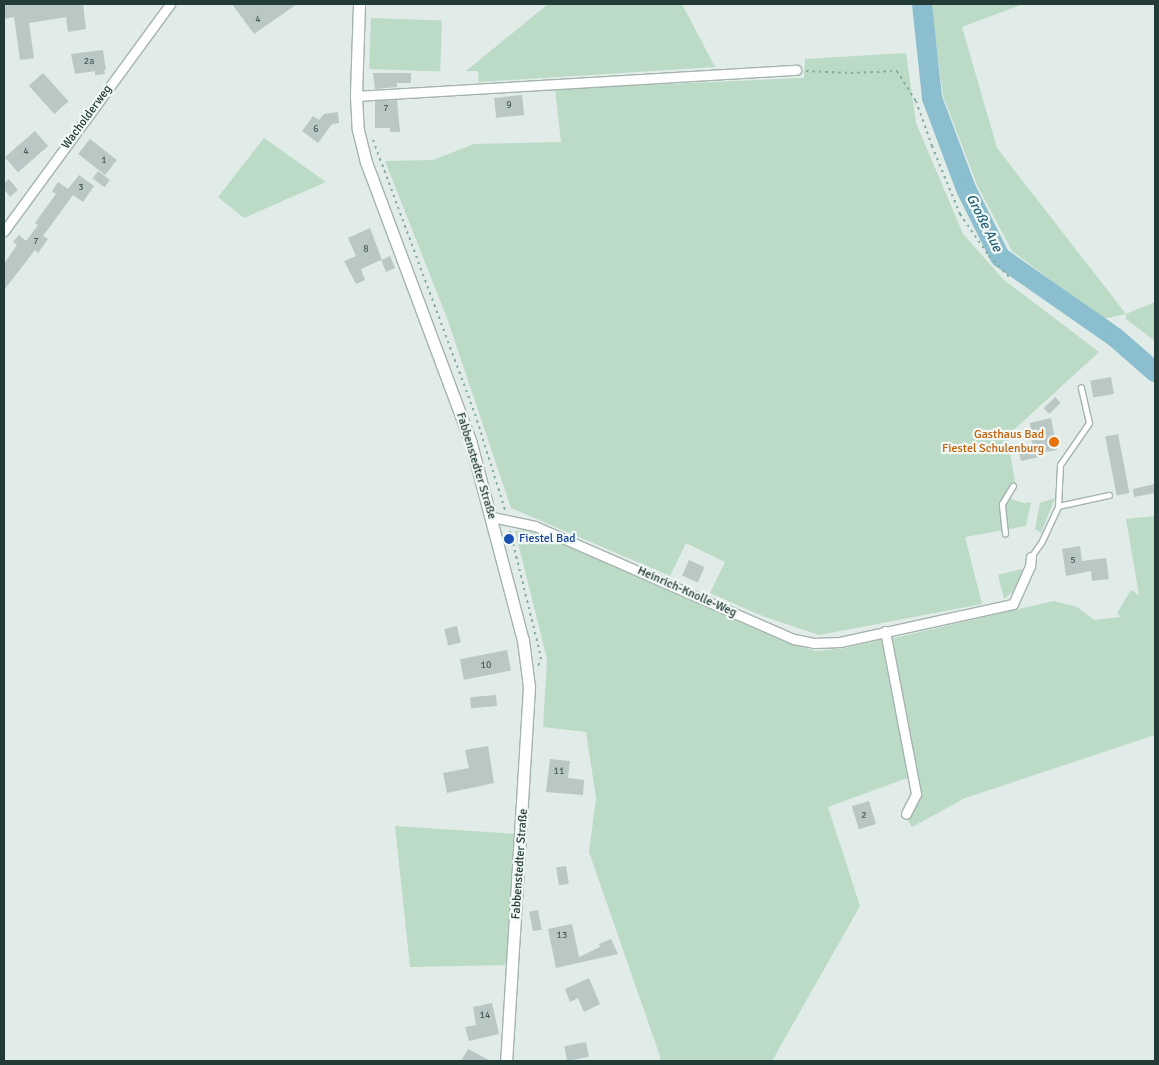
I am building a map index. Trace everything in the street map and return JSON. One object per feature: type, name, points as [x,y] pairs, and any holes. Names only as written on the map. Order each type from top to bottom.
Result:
[{"type":"street","name":"Wacholderweg","points":[[4,231],[170,4]]},
{"type":"street","name":"Fabbenstedter Straße","points":[[359,4],[356,96],[358,130],[366,162],[470,440],[492,517],[523,640],[529,687],[506,1061]]},
{"type":"street","points":[[356,96],[796,70]]},
{"type":"street","name":"Heinrich-Knolle-Weg","points":[[492,517],[535,526],[794,639],[814,643],[840,642],[1013,604],[1030,566],[1031,557]]},
{"type":"street","points":[[885,631],[916,794],[906,814]]},
{"type":"lane","points":[[1031,557],[1042,541],[1058,506],[1060,465],[1089,423],[1081,388]]},
{"type":"lane","points":[[1005,534],[1002,504],[1013,486]]},
{"type":"lane","points":[[1058,506],[1109,495]]},
{"type":"path","points":[[796,70],[852,73],[897,71],[916,101],[960,214],[989,256],[1010,278]]},
{"type":"path","points":[[371,136],[475,414],[508,520],[541,657],[537,672]]},
{"type":"green space","points":[[548,4],[682,4],[715,67],[479,82],[478,71],[466,71]]},
{"type":"green space","points":[[931,4],[1023,4],[962,27],[997,148],[1126,314],[1103,319],[1012,251],[978,187],[943,96]]},
{"type":"green space","points":[[371,18],[442,20],[440,71],[369,69]]},
{"type":"green space","points":[[906,53],[916,123],[963,234],[1004,280],[1099,352],[1007,436],[1016,487],[1008,498],[1024,503],[1031,502],[1026,526],[965,537],[982,604],[819,635],[760,615],[710,593],[725,562],[686,543],[670,576],[511,508],[447,318],[385,161],[433,160],[474,144],[561,142],[555,89],[804,78],[805,59]]},
{"type":"green space","points":[[264,138],[326,182],[244,218],[218,197]]},
{"type":"green space","points":[[1155,302],[1155,341],[1126,319],[1126,314]]},
{"type":"green space","points":[[1055,498],[1041,533],[1035,529],[1040,503]]},
{"type":"green space","points":[[1155,516],[1155,735],[965,798],[912,827],[907,819],[919,795],[890,639],[1054,601],[1077,607],[1094,620],[1121,617],[1117,613],[1131,590],[1139,595],[1126,519]]},
{"type":"green space","points":[[530,530],[783,641],[816,651],[846,648],[883,639],[910,777],[828,807],[860,906],[772,1061],[652,1061],[661,1059],[589,852],[596,798],[586,732],[543,727],[547,659],[515,531]]},
{"type":"green space","points":[[1022,569],[1023,576],[1018,587],[1004,599],[998,575]]},
{"type":"green space","points":[[395,826],[517,834],[509,965],[410,967]]},
{"type":"building","points":[[4,4],[83,4],[86,29],[68,32],[66,17],[29,23],[34,58],[20,60],[14,17],[4,19]]},
{"type":"building","points":[[232,4],[297,4],[254,34]]},
{"type":"building","points":[[103,50],[105,74],[95,75],[95,71],[75,74],[71,54]]},
{"type":"building","points":[[43,73],[68,101],[54,114],[29,86]]},
{"type":"building","points":[[373,73],[411,73],[411,83],[397,83],[397,87],[375,89]]},
{"type":"building","points":[[522,95],[524,115],[496,118],[494,98]]},
{"type":"building","points":[[397,100],[400,132],[390,132],[390,128],[375,128],[375,101]]},
{"type":"building","points":[[338,112],[339,123],[332,124],[318,143],[302,131],[313,116],[319,120],[324,114]]},
{"type":"building","points":[[35,131],[48,146],[18,172],[5,157]]},
{"type":"building","points":[[90,139],[117,160],[105,175],[78,154]]},
{"type":"building","points":[[98,171],[110,180],[105,187],[93,178]]},
{"type":"building","points":[[79,175],[94,186],[83,202],[73,195],[43,236],[48,239],[38,253],[35,250],[4,290],[4,264],[17,245],[13,242],[19,235],[26,241],[38,225],[35,223],[56,194],[52,191],[58,182],[68,189]]},
{"type":"building","points":[[9,179],[18,190],[10,197],[4,189],[4,183]]},
{"type":"building","points":[[370,228],[382,260],[390,256],[395,268],[386,272],[381,260],[361,269],[365,280],[356,284],[344,261],[356,256],[348,238]]},
{"type":"building","points":[[1111,377],[1114,394],[1093,397],[1090,381]]},
{"type":"building","points":[[1055,397],[1061,403],[1049,414],[1044,408]]},
{"type":"building","points":[[1051,418],[1057,450],[1038,453],[1039,457],[1021,461],[1018,447],[1032,444],[1030,423]]},
{"type":"building","points":[[1118,434],[1129,493],[1117,495],[1105,436]]},
{"type":"building","points":[[1155,484],[1155,493],[1134,497],[1133,489]]},
{"type":"building","points":[[1080,546],[1082,561],[1106,558],[1109,579],[1092,581],[1091,571],[1066,576],[1062,549]]},
{"type":"building","points":[[689,560],[705,567],[698,582],[682,576]]},
{"type":"building","points":[[457,626],[461,643],[448,645],[444,629]]},
{"type":"building","points":[[507,650],[511,671],[464,680],[460,659]]},
{"type":"building","points":[[496,695],[497,706],[471,708],[470,697]]},
{"type":"building","points":[[488,746],[494,783],[447,793],[443,773],[469,768],[465,750]]},
{"type":"building","points":[[550,759],[570,761],[568,778],[584,780],[583,795],[546,792]]},
{"type":"building","points":[[869,801],[876,824],[859,829],[852,806]]},
{"type":"building","points":[[566,866],[569,884],[559,885],[556,868]]},
{"type":"building","points":[[538,910],[542,930],[533,931],[529,912]]},
{"type":"building","points":[[572,924],[579,957],[600,947],[599,944],[611,939],[618,954],[556,968],[548,929]]},
{"type":"building","points":[[589,978],[600,1004],[584,1012],[578,998],[570,1002],[565,989]]},
{"type":"building","points":[[492,1003],[499,1034],[469,1041],[465,1027],[476,1025],[473,1007]]},
{"type":"building","points":[[586,1042],[589,1057],[567,1061],[564,1046]]},
{"type":"building","points":[[468,1049],[491,1061],[461,1061]]},
{"type":"waterway","name":"Große Aue","points":[[922,4],[932,98],[966,189],[1000,257],[1116,338],[1155,372]]},
{"type":"place","name":"Gasthaus Bad Fiestel Schulenburg","points":[[1054,442]]},
{"type":"place","name":"Fiestel Bad","points":[[509,539]]}]
